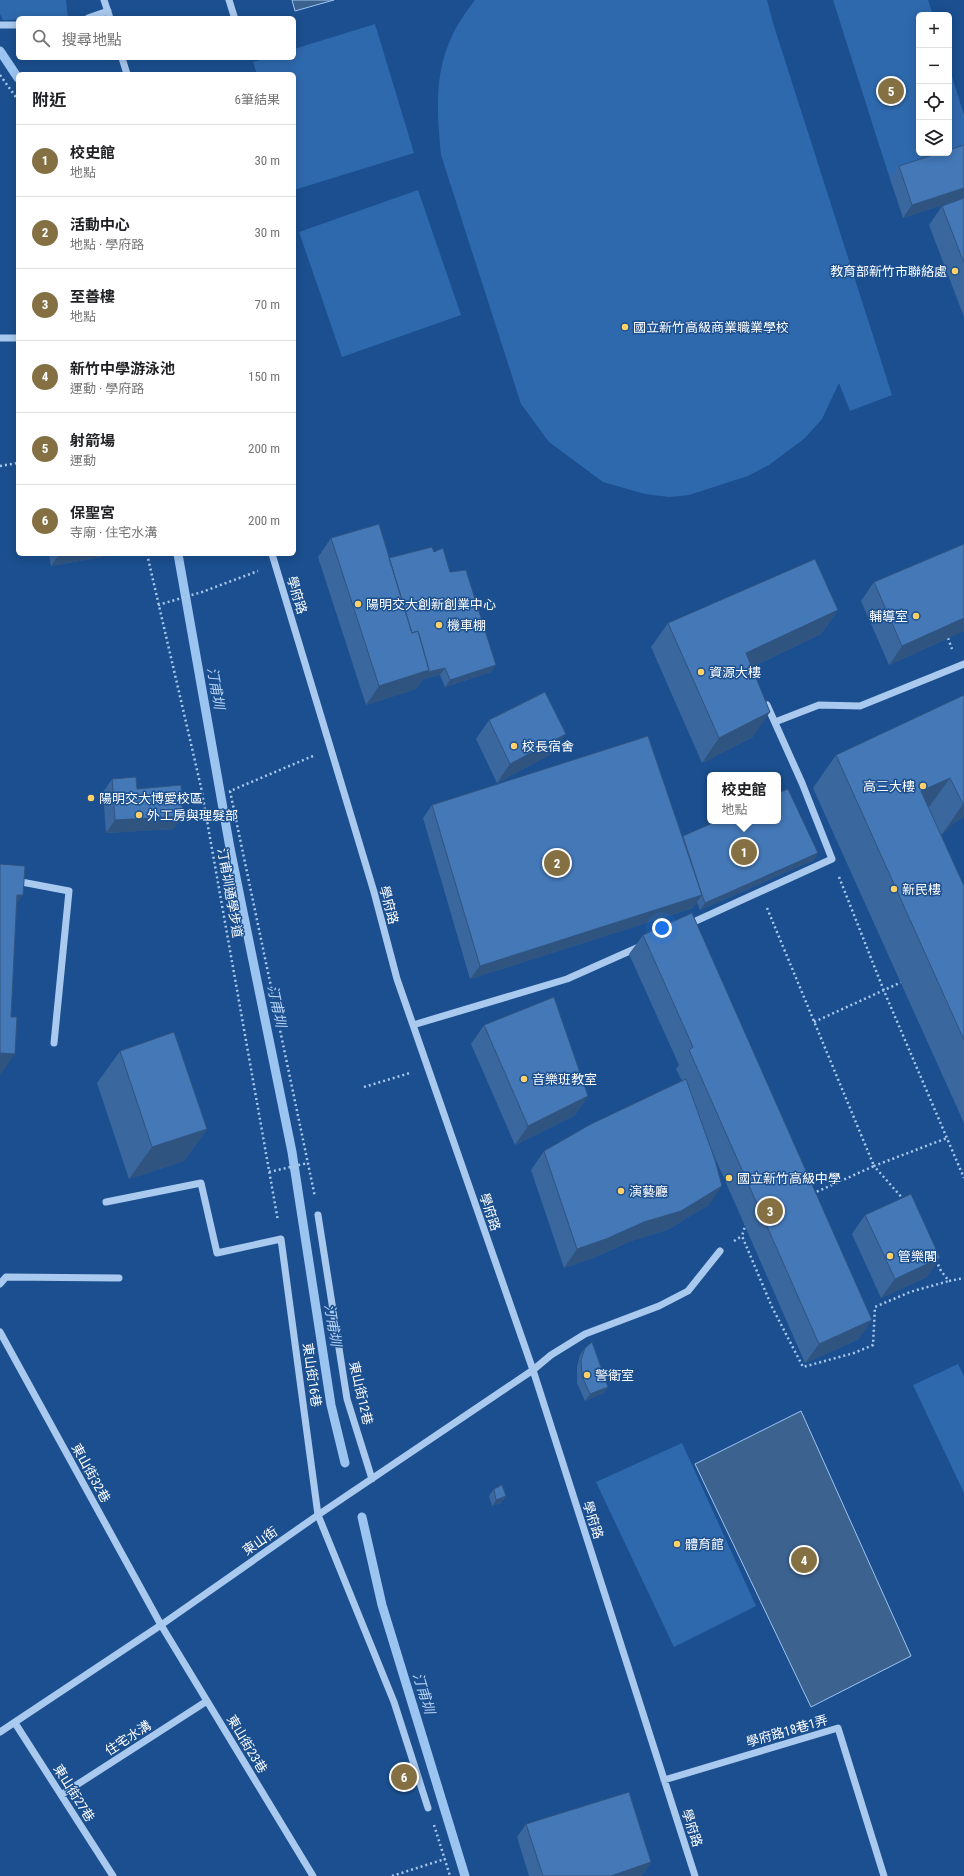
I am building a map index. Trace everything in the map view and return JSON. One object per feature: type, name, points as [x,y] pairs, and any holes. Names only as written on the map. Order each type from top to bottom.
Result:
[{"type":"street","points":[[104,0],[109,15]]},
{"type":"street","points":[[229,0],[234,16]]},
{"type":"street","points":[[0,25],[16,25]]},
{"type":"street","points":[[123,60],[126,72]]},
{"type":"street","points":[[0,338],[16,338]]},
{"type":"street","name":"學府路","points":[[273,556],[374,892],[397,979],[533,1370],[695,1876]]},
{"type":"street","points":[[775,722],[819,705],[860,706],[964,664]]},
{"type":"street","points":[[678,929],[832,859],[802,783],[762,695]]},
{"type":"street","points":[[0,878],[69,891],[54,1043]]},
{"type":"street","points":[[413,1025],[567,979],[650,942]]},
{"type":"street","points":[[106,1202],[201,1183],[217,1253],[281,1238]]},
{"type":"street","name":"東山街12巷","points":[[318,1215],[347,1399],[372,1479]]},
{"type":"street","name":"東山街16巷","points":[[281,1238],[318,1515],[394,1702],[428,1808]]},
{"type":"street","name":"東山街","points":[[0,1732],[161,1625],[318,1515],[533,1370],[551,1354],[585,1334],[659,1306],[688,1291],[720,1250]]},
{"type":"street","points":[[0,1284],[6,1277],[119,1278]]},
{"type":"street","name":"東山街32巷","points":[[0,1332],[161,1625]]},
{"type":"street","name":"東山街23巷","points":[[161,1625],[313,1876]]},
{"type":"street","name":"住宅水溝","points":[[61,1795],[207,1701]]},
{"type":"street","name":"東山街27巷","points":[[15,1723],[113,1876]]},
{"type":"street","name":"學府路18巷1弄","points":[[664,1780],[838,1728],[884,1876]]},
{"type":"path","points":[[0,75],[16,97]]},
{"type":"path","points":[[0,466],[16,463]]},
{"type":"path","name":"汀甫圳通學步道","points":[[147,556],[201,787],[281,1238]]},
{"type":"path","points":[[158,605],[202,592],[275,564]]},
{"type":"path","name":"汀甫圳通學步道","points":[[318,1215],[230,791],[330,749]]},
{"type":"path","points":[[832,859],[884,991],[964,1178]]},
{"type":"path","points":[[760,891],[874,1166],[908,1204]]},
{"type":"path","points":[[814,1022],[908,979]]},
{"type":"path","points":[[364,1087],[428,1067]]},
{"type":"path","points":[[812,1194],[874,1166],[947,1138]]},
{"type":"path","points":[[269,1172],[308,1163]]},
{"type":"path","points":[[751,1220],[744,1224],[742,1236],[772,1307],[803,1367],[854,1353],[873,1345],[875,1307],[910,1292],[964,1278]]},
{"type":"path","points":[[935,1257],[941,1271],[949,1281]]},
{"type":"path","points":[[428,1808],[450,1876]]},
{"type":"path","points":[[392,1876],[444,1859]]},
{"type":"shaded area","points":[[0,0],[66,0],[68,16],[16,16],[16,20],[3,20],[0,14]]},
{"type":"shaded area","points":[[292,0],[334,0],[295,11]]},
{"type":"shaded area","points":[[475,0],[767,0],[773,23],[892,395],[850,411],[839,383],[822,419],[805,438],[769,465],[748,476],[689,495],[669,497],[645,494],[603,482],[549,442],[521,404],[441,155],[438,112],[440,74],[452,37]]},
{"type":"shaded area","points":[[833,0],[928,0],[932,12],[916,12],[916,156],[952,156],[952,77],[964,115],[964,155],[890,179]]},
{"type":"shaded area","points":[[375,24],[414,153],[296,189],[296,72],[256,72],[253,62],[260,60],[296,60],[296,48]]},
{"type":"shaded area","points":[[418,190],[461,315],[342,357],[299,232]]},
{"type":"shaded area","points":[[958,1364],[964,1376],[964,1493],[913,1385]]},
{"type":"shaded area","points":[[801,1411],[911,1656],[811,1707],[695,1464]]},
{"type":"shaded area","name":"體育館","points":[[682,1443],[756,1606],[674,1647],[596,1482]]},
{"type":"building","points":[[964,145],[964,188],[912,205],[899,166],[930,156],[952,156],[952,149]]},
{"type":"building","points":[[964,198],[964,263],[942,206]]},
{"type":"building","points":[[379,524],[412,633],[418,631],[429,670],[379,686],[331,538]]},
{"type":"building","name":"輔導室","points":[[964,544],[964,618],[902,646],[874,582]]},
{"type":"building","name":"機車棚","points":[[432,547],[434,552],[443,548],[450,572],[466,570],[496,665],[450,680],[445,668],[428,672],[429,670],[418,631],[412,633],[389,558]]},
{"type":"building","name":"資源大樓","points":[[815,559],[838,610],[746,653],[770,712],[719,738],[668,623]]},
{"type":"building","points":[[545,692],[566,734],[510,764],[489,720]]},
{"type":"building","points":[[964,695],[964,803],[963,804],[950,778],[921,791],[964,886],[964,1040],[836,755]]},
{"type":"building","points":[[648,736],[702,895],[480,966],[432,805]]},
{"type":"building","points":[[136,777],[137,789],[181,785],[183,816],[115,820],[112,779]]},
{"type":"building","points":[[788,789],[818,853],[705,903],[683,836],[710,824],[781,824],[781,792]]},
{"type":"building","points":[[0,864],[25,866],[23,895],[17,895],[11,1017],[17,1017],[15,1054],[0,1053]]},
{"type":"building","points":[[692,913],[872,1320],[819,1344],[689,1050],[693,1047],[643,935]]},
{"type":"building","name":"音樂班教室","points":[[554,997],[588,1096],[528,1126],[484,1025]]},
{"type":"building","points":[[174,1032],[207,1129],[152,1147],[120,1051]]},
{"type":"building","name":"演藝廳","points":[[686,1079],[715,1160],[722,1186],[681,1211],[644,1222],[606,1239],[577,1249],[544,1151],[591,1124]]},
{"type":"building","points":[[911,1194],[940,1258],[895,1279],[865,1215]]},
{"type":"building","name":"警衛室","points":[[592,1342],[608,1387],[590,1394],[582,1376],[581,1360],[585,1348]]},
{"type":"building","points":[[502,1485],[506,1496],[496,1500],[494,1489]]},
{"type":"building","points":[[629,1792],[651,1862],[611,1876],[543,1876],[526,1824]]},
{"type":"waterway","name":"汀甫圳","points":[[0,51],[16,75]]},
{"type":"waterway","name":"汀甫圳","points":[[178,556],[230,848],[292,1152],[331,1405],[345,1463]]},
{"type":"waterway","name":"汀甫圳","points":[[362,1517],[382,1605],[465,1876]]},
{"type":"place","name":"射箭場","points":[[891,91]]},
{"type":"place","name":"教育部新竹市聯絡處","points":[[955,271]]},
{"type":"place","name":"國立新竹高級商業職業學校","points":[[625,327]]},
{"type":"place","name":"陽明交大創新創業中心","points":[[358,604]]},
{"type":"place","name":"輔導室","points":[[916,616]]},
{"type":"place","name":"機車棚","points":[[439,625]]},
{"type":"place","name":"資源大樓","points":[[701,672]]},
{"type":"place","name":"校長宿舍","points":[[514,746]]},
{"type":"place","name":"高三大樓","points":[[923,786]]},
{"type":"place","name":"陽明交大博愛校區","points":[[91,798]]},
{"type":"place","name":"外工房與理髮部","points":[[139,815]]},
{"type":"place","name":"校史館","points":[[744,852]]},
{"type":"place","name":"活動中心","points":[[557,863]]},
{"type":"place","name":"新民樓","points":[[894,889]]},
{"type":"place","name":"音樂班教室","points":[[524,1079]]},
{"type":"place","name":"國立新竹高級中學","points":[[729,1178]]},
{"type":"place","name":"演藝廳","points":[[621,1191]]},
{"type":"place","name":"至善樓","points":[[770,1211]]},
{"type":"place","name":"管樂閣","points":[[890,1256]]},
{"type":"place","name":"警衛室","points":[[587,1375]]},
{"type":"place","name":"體育館","points":[[677,1544]]},
{"type":"place","name":"新竹中學游泳池","points":[[804,1560]]},
{"type":"place","name":"保聖宮","points":[[404,1777]]}]
